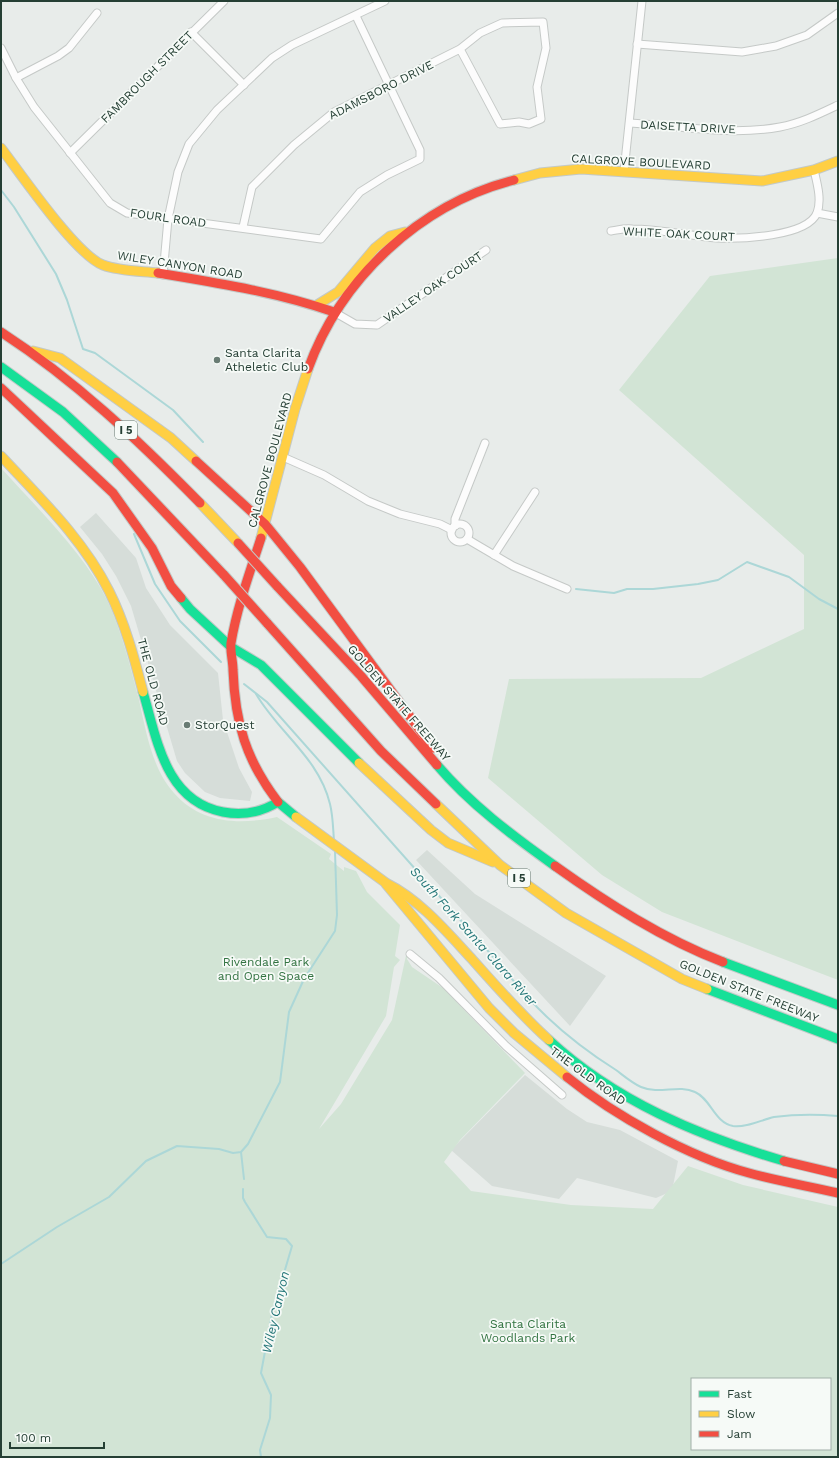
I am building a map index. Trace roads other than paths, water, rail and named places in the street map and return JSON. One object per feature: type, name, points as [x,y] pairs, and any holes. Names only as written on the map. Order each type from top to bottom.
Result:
[{"type":"main road","name":"WILEY CANYON ROAD","points":[[1,148],[73,240],[92,259],[115,268],[238,286],[317,305],[334,312]]},
{"type":"main road","name":"CALGROVE BOULEVARD","points":[[278,802],[257,772],[246,750],[240,732],[233,695],[231,647],[240,607],[265,524],[305,378],[318,345],[334,312],[367,270],[384,252],[409,231],[441,209],[469,195],[501,183],[559,170],[624,171],[762,181],[814,170],[838,162]]},
{"type":"main road","points":[[317,305],[338,292],[375,248],[390,236],[409,231]]},
{"type":"main road","name":"GOLDEN STATE FREEWAY","points":[[1,332],[34,351],[91,397],[135,438],[238,543],[361,676],[444,773],[523,843],[575,880],[645,924],[702,954],[838,1005]]},
{"type":"main road","points":[[34,351],[60,358],[171,438],[265,524],[300,567],[373,667],[403,705],[460,788]]},
{"type":"main road","name":"GOLDEN STATE FREEWAY","points":[[1,368],[24,382],[77,424],[124,468],[224,575],[381,751],[500,865],[566,913],[623,947],[682,979],[838,1039]]},
{"type":"main road","points":[[1,388],[113,493],[152,548],[171,586],[180,598],[231,647],[261,665],[378,782],[431,830],[448,843],[500,865]]},
{"type":"main road","name":"THE OLD ROAD","points":[[1,456],[84,550],[111,593],[128,636],[163,761],[178,785],[197,802],[224,813],[256,814],[269,809],[278,802]]},
{"type":"main road","points":[[278,802],[319,835],[386,883]]},
{"type":"main road","name":"THE OLD ROAD","points":[[386,883],[400,889],[434,920],[529,1022],[558,1049],[625,1096],[681,1124],[728,1145],[791,1164],[838,1174]]},
{"type":"main road","name":"THE OLD ROAD","points":[[386,883],[395,897],[459,970],[489,1008],[514,1033],[589,1095],[672,1144],[716,1162],[748,1173],[838,1192]]},
{"type":"street","name":"FAMBROUGH STREET","points":[[70,153],[224,1]]},
{"type":"street","points":[[163,276],[168,219],[178,172],[189,144],[217,110],[272,58],[292,45],[385,1]]},
{"type":"street","points":[[624,171],[642,1]]},
{"type":"street","points":[[16,78],[58,56],[69,48],[97,13]]},
{"type":"street","points":[[637,44],[742,52],[776,46],[807,35],[838,13]]},
{"type":"street","points":[[356,16],[388,86]]},
{"type":"street","name":"ADAMSBORO DRIVE","points":[[243,227],[252,187],[294,145],[334,112],[460,50],[480,32],[502,23],[543,22],[546,48],[538,87],[541,119],[530,124],[519,122],[500,124],[460,50]]},
{"type":"street","points":[[191,32],[244,85]]},
{"type":"street","name":"FOURL ROAD","points":[[1,48],[16,78],[34,107],[110,203],[127,213],[243,227],[321,239],[360,192],[387,175],[420,159],[420,150],[388,86]]},
{"type":"street","name":"DAISETTA DRIVE","points":[[630,123],[722,131],[760,129],[780,127],[806,119],[838,105]]},
{"type":"street","points":[[814,170],[818,191],[817,213],[838,217]]},
{"type":"street","name":"WHITE OAK COURT","points":[[611,231],[632,228],[718,238],[747,237],[789,233],[808,222],[817,213]]},
{"type":"street","name":"VALLEY OAK COURT","points":[[334,312],[355,324],[377,325],[486,250]]},
{"type":"street","points":[[283,457],[324,475],[368,501],[400,514],[453,528],[465,526],[469,532],[467,538],[461,542],[455,541],[451,535],[453,528],[455,519],[484,443]]},
{"type":"street","points":[[494,555],[535,492]]},
{"type":"street","points":[[467,538],[518,569],[566,589]]},
{"type":"street","points":[[410,954],[439,978],[506,1046],[562,1095]]},
{"type":"waterway","points":[[1,190],[14,207],[56,274],[67,300],[83,349],[95,353],[173,410],[203,442]]},
{"type":"waterway","name":"South Fork Santa Clara River","points":[[134,534],[155,584],[180,621],[221,662]]},
{"type":"waterway","points":[[576,589],[614,593],[627,589],[653,589],[698,584],[718,580],[747,562],[789,577],[819,599],[838,609]]},
{"type":"waterway","name":"South Fork Santa Clara River","points":[[244,684],[267,702],[528,998],[570,1037],[600,1060],[641,1087],[655,1090],[682,1089],[695,1092],[705,1100],[721,1120],[733,1126],[748,1125],[782,1116],[838,1116]]},
{"type":"waterway","points":[[256,694],[265,708],[308,759],[325,788],[330,804],[334,841]]},
{"type":"waterway","points":[[1,1264],[57,1227],[109,1197],[146,1161],[177,1146],[219,1149],[233,1153],[241,1152],[248,1144],[280,1082],[289,1012],[304,979],[335,931],[337,915],[335,851]]},
{"type":"waterway","name":"Wiley Canyon","points":[[241,1152],[244,1179]]},
{"type":"waterway","name":"Wiley Canyon","points":[[243,1189],[243,1198],[267,1237],[286,1239],[292,1246],[272,1314],[261,1373],[271,1395],[270,1418],[260,1450],[261,1457]]},
{"type":"place","name":"Santa Clarita Atheletic Club","points":[[217,360]]},
{"type":"place","name":"StorQuest","points":[[187,725]]},
{"type":"park label","name":"Rivendale Park and Open Space","points":[[266,969]]},
{"type":"park label","name":"Santa Clarita Woodlands Park","points":[[528,1331]]}]
